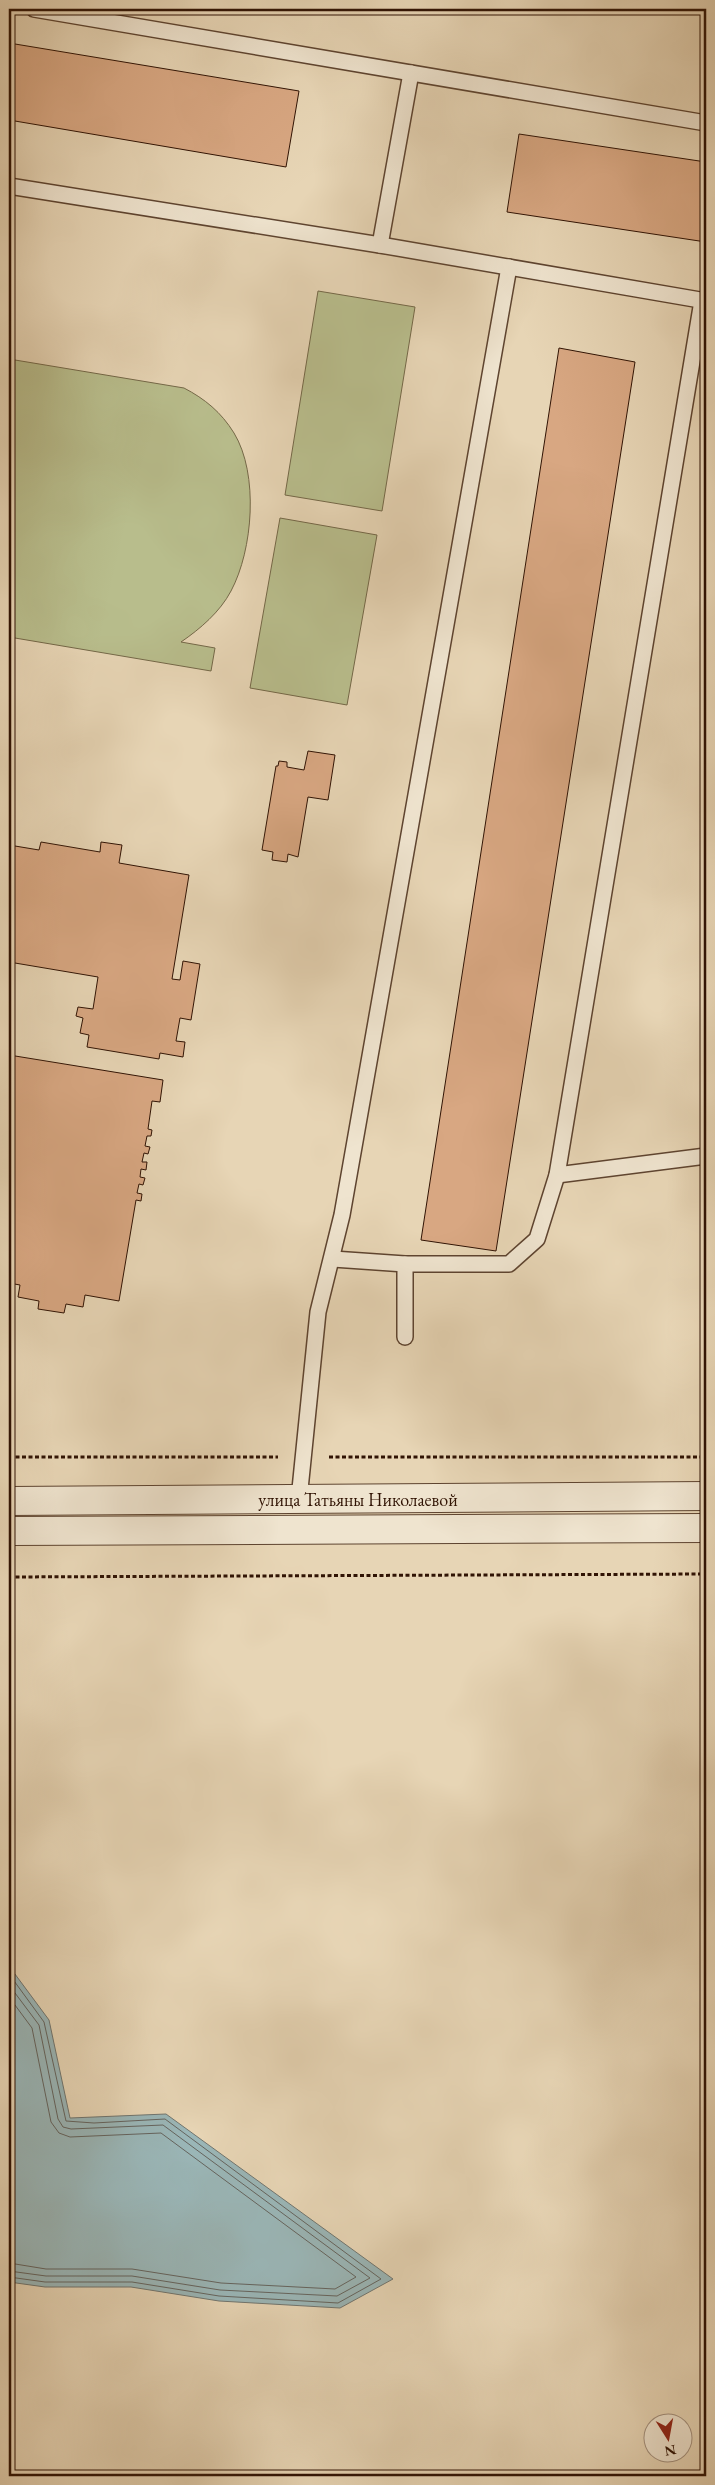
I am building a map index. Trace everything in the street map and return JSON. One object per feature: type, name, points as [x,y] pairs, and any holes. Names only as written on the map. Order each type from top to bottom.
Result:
[{"type":"street","name":"улица Татьяны Николаевой","points":[[9,1501],[706,1496]]},
{"type":"street","name":"улица Татьяны Николаевой","points":[[9,1531],[706,1528]]},
{"type":"lane","points":[[34,9],[706,123]]},
{"type":"lane","points":[[380,246],[411,72]]},
{"type":"lane","points":[[9,186],[510,267],[704,301],[557,1176],[537,1239],[509,1264],[405,1264],[333,1258]]},
{"type":"lane","points":[[300,1499],[318,1312],[333,1258],[349,1176],[510,267]]},
{"type":"lane","points":[[557,1176],[706,1156]]},
{"type":"lane","points":[[405,1264],[405,1337]]},
{"type":"path","points":[[9,1457],[706,1457]]},
{"type":"path","points":[[9,1576],[706,1574]]},
{"type":"green space","points":[[318,291],[415,307],[382,511],[285,495]]},
{"type":"green space","points":[[9,359],[184,388],[212,407],[234,433],[242,450],[250,490],[248,534],[244,555],[231,591],[221,606],[202,626],[181,642],[215,648],[211,671],[9,637]]},
{"type":"green space","points":[[280,518],[377,535],[347,705],[250,688]]},
{"type":"water","points":[[9,1966],[49,2020],[70,2118],[166,2114],[393,2279],[340,2308],[219,2301],[131,2287],[45,2287],[9,2282]]},
{"type":"building","points":[[9,43],[299,91],[286,167],[9,120]]},
{"type":"building","points":[[519,134],[706,162],[706,242],[507,212]]},
{"type":"building","points":[[559,348],[635,362],[496,1251],[421,1240]]},
{"type":"building","points":[[308,751],[335,755],[328,800],[308,797],[298,857],[288,854],[287,862],[272,860],[273,852],[262,850],[276,766],[278,766],[279,761],[287,762],[287,767],[304,770]]},
{"type":"building","points":[[41,842],[100,852],[101,842],[122,845],[119,863],[189,875],[172,979],[180,980],[183,961],[200,964],[191,1020],[180,1018],[176,1041],[185,1042],[183,1057],[160,1053],[159,1059],[87,1047],[89,1035],[80,1033],[83,1018],[76,1016],[78,1007],[93,1009],[98,977],[9,962],[9,845],[39,850]]},
{"type":"building","points":[[9,1055],[163,1080],[160,1102],[152,1101],[148,1129],[152,1130],[151,1136],[147,1136],[145,1146],[150,1147],[148,1154],[144,1153],[142,1162],[147,1162],[146,1170],[141,1169],[140,1177],[145,1178],[143,1185],[139,1184],[137,1193],[142,1194],[141,1201],[136,1200],[119,1301],[85,1295],[83,1307],[66,1304],[64,1313],[38,1309],[39,1301],[18,1297],[20,1285],[9,1283]]}]
